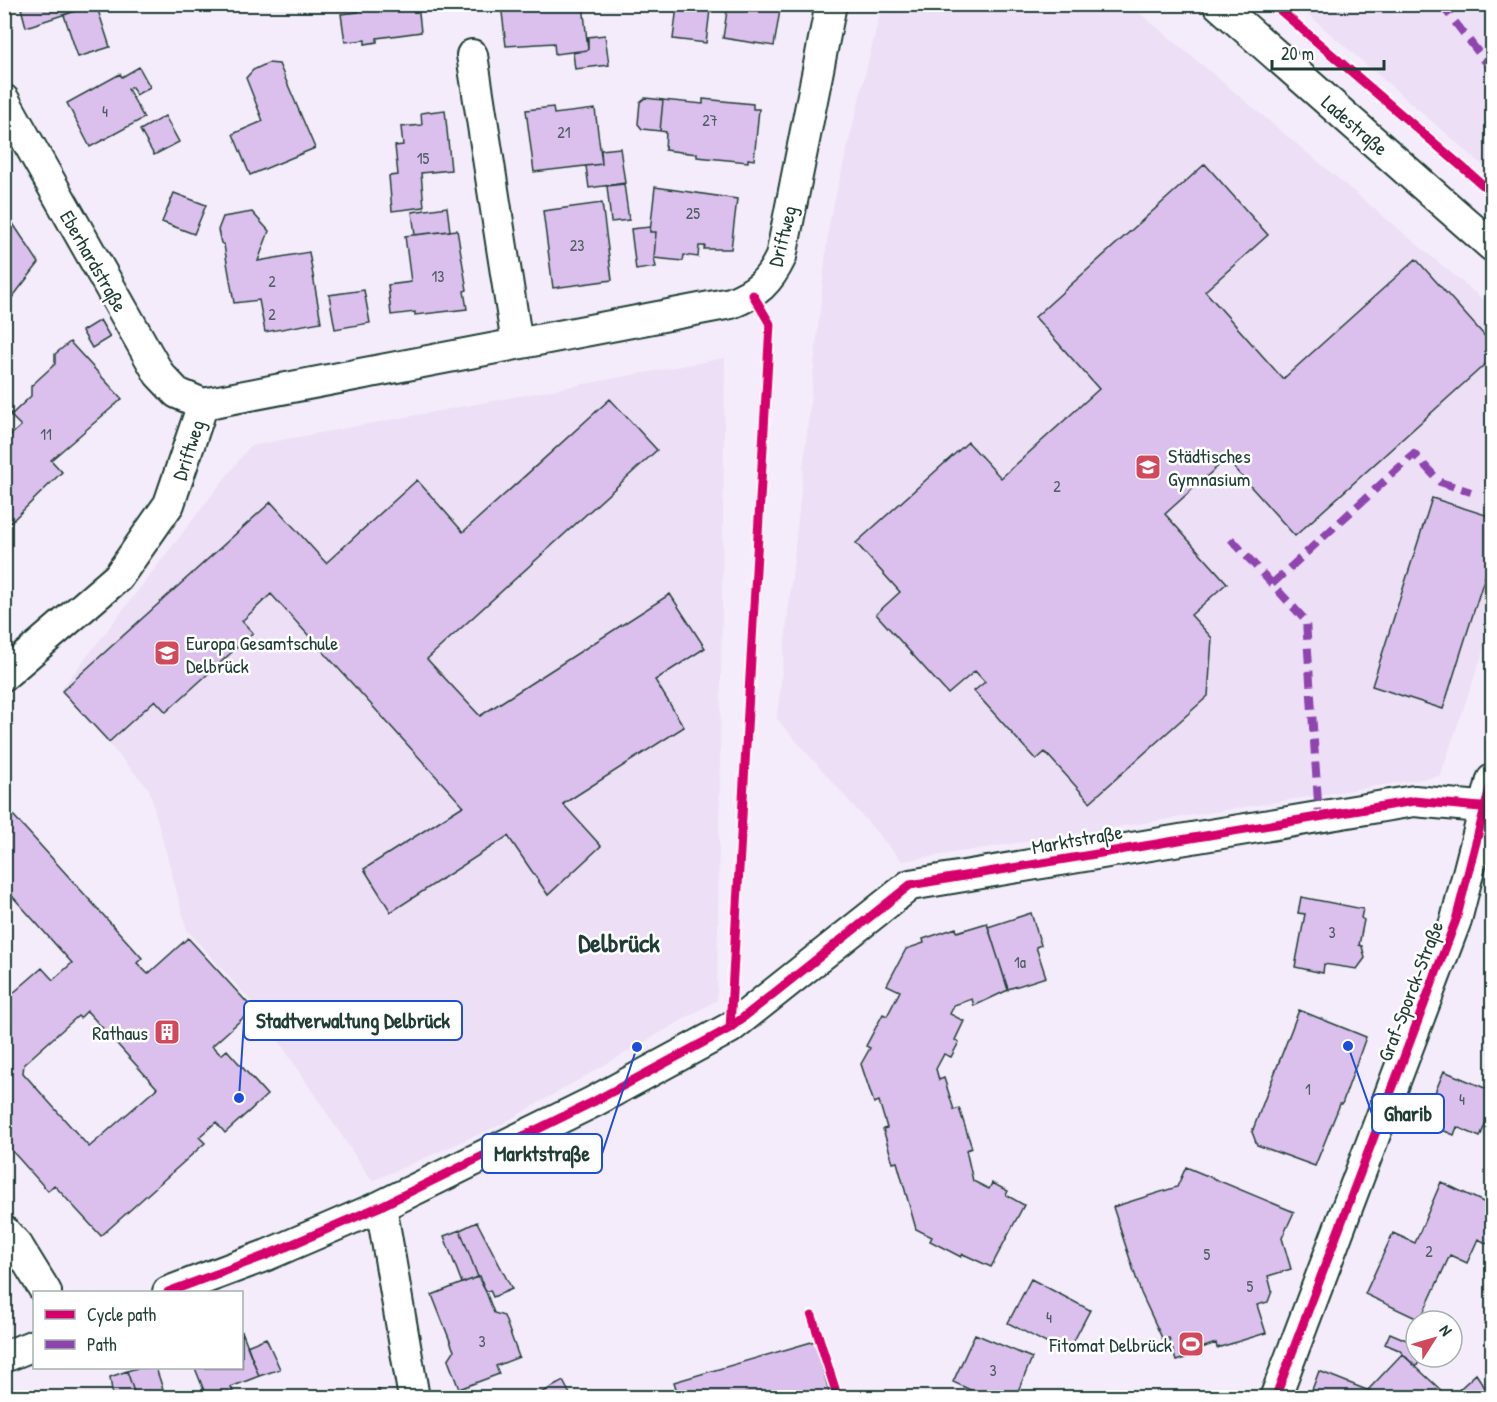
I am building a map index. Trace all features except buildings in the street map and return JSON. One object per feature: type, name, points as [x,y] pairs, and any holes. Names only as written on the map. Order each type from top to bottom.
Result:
[{"type":"street","name":"Driftweg","points":[[4,675],[118,577],[170,504],[203,404],[731,303],[753,295],[771,278],[780,257],[831,4]]},
{"type":"street","name":"Ladestraße","points":[[1218,4],[1492,246]]},
{"type":"street","points":[[472,55],[517,344]]},
{"type":"street","name":"Eberhardstraße","points":[[7,111],[159,374],[177,393],[203,404]]},
{"type":"street","name":"Marktstraße","points":[[173,1291],[267,1255],[381,1206],[594,1102],[730,1028],[910,885],[1414,801],[1490,798]]},
{"type":"street","name":"Graf-Sporck-Straße","points":[[1275,1398],[1297,1346],[1456,921],[1490,798]]},
{"type":"street","points":[[381,1206],[414,1398]]},
{"type":"street","points":[[4,1231],[16,1245],[45,1291]]},
{"type":"street","points":[[4,1357],[33,1345]]},
{"type":"shaded area","name":"Städtisches Gymnasium","points":[[882,5],[1130,5],[1492,307],[1492,626],[1440,776],[902,861],[777,719],[829,224]]},
{"type":"shaded area","points":[[1297,5],[1492,5],[1492,173]]},
{"type":"shaded area","points":[[725,358],[717,1000],[500,1125],[372,1181],[257,1008],[187,930],[149,789],[61,690],[250,446]]},
{"type":"marked path","points":[[1441,4],[1492,70]]},
{"type":"marked path","points":[[1272,584],[1414,454],[1440,482],[1471,492]]},
{"type":"marked path","points":[[1231,539],[1306,621],[1319,817]]},
{"type":"cycle path","points":[[1273,4],[1483,185],[1492,189]]},
{"type":"cycle path","points":[[730,1028],[770,324],[753,295]]},
{"type":"cycle path","points":[[1275,1398],[1456,920],[1492,780]]},
{"type":"cycle path","points":[[171,1291],[267,1255],[381,1206],[593,1102],[730,1028],[910,885],[1414,801],[1492,808]]},
{"type":"cycle path","points":[[812,1316],[838,1398]]},
{"type":"place","name":"Städtisches Gymnasium","points":[[1148,467]]},
{"type":"place","name":"Europa Gesamtschule Delbrück","points":[[167,653]]},
{"type":"place","name":"Rathaus","points":[[167,1032]]},
{"type":"place","name":"Gharib","points":[[1348,1046]]},
{"type":"place","name":"Marktstraße","points":[[637,1047]]},
{"type":"place","name":"Stadtverwaltung Delbrück","points":[[239,1098]]},
{"type":"place","name":"Fitomat Delbrück","points":[[1191,1344]]},
{"type":"district","name":"Delbrück","points":[[619,942]]}]
